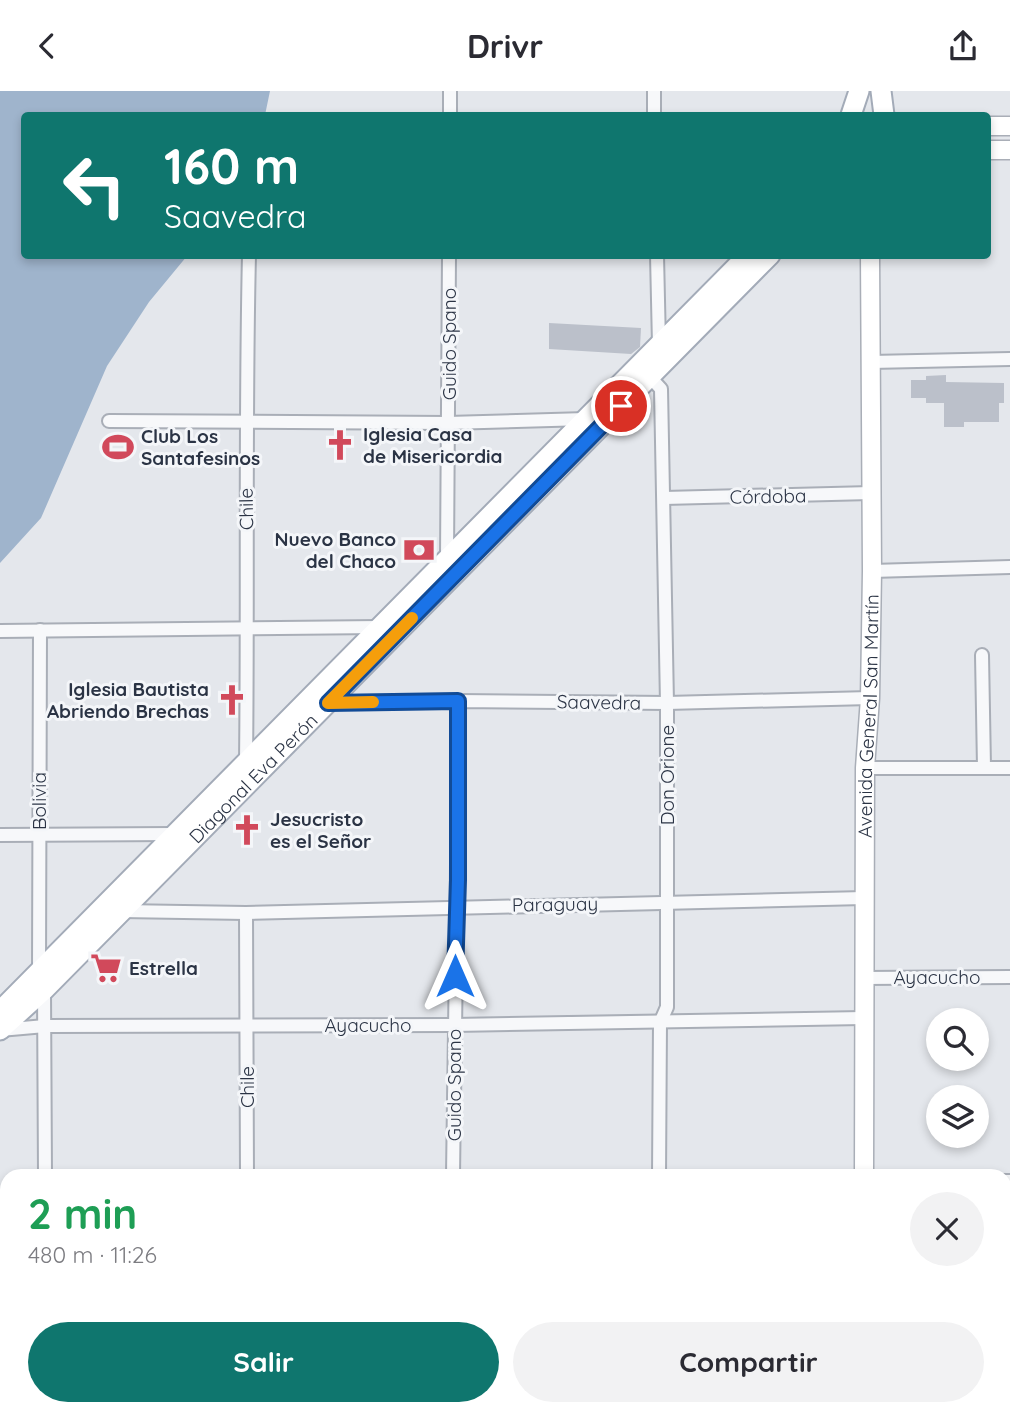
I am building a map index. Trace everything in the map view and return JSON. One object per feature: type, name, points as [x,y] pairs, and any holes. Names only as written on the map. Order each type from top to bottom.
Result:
[{"type":"main road","points":[[852,112],[859,91]]},
{"type":"main road","points":[[880,91],[884,112]]},
{"type":"main road","name":"Diagonal Eva Perón","points":[[0,1030],[174,834],[744,259]]},
{"type":"main road","name":"Diagonal Eva Perón","points":[[0,1011],[42,981],[121,911],[766,259]]},
{"type":"street","points":[[450,91],[450,112]]},
{"type":"street","points":[[654,91],[654,112]]},
{"type":"street","points":[[991,126],[1010,126]]},
{"type":"street","points":[[991,150],[1010,150]]},
{"type":"street","name":"Chile","points":[[246,762],[248,629],[245,423],[249,259]]},
{"type":"street","name":"Guido Spano","points":[[447,558],[449,259]]},
{"type":"street","points":[[657,259],[659,345]]},
{"type":"street","name":"Avenida General San Martín","points":[[864,1169],[865,768],[870,698],[872,571],[870,259]]},
{"type":"street","points":[[871,362],[1010,359]]},
{"type":"street","name":"Don Orione","points":[[649,377],[661,389],[667,703],[667,1007],[660,1023],[659,1169]]},
{"type":"street","points":[[109,421],[448,423],[586,419]]},
{"type":"street","name":"Córdoba","points":[[664,498],[871,493]]},
{"type":"street","points":[[872,571],[1010,568]]},
{"type":"street","points":[[0,631],[380,628]]},
{"type":"street","name":"Bolivia","points":[[40,630],[39,834],[45,1026],[45,1169]]},
{"type":"street","points":[[982,655],[984,767]]},
{"type":"street","name":"Saavedra","points":[[328,703],[667,703],[870,698]]},
{"type":"street","name":"Guido Spano","points":[[453,1169],[458,701]]},
{"type":"street","points":[[865,768],[1010,768]]},
{"type":"street","points":[[0,835],[174,834]]},
{"type":"street","name":"Paraguay","points":[[121,911],[246,913],[864,898]]},
{"type":"street","name":"Chile","points":[[246,913],[247,1169]]},
{"type":"street","name":"Ayacucho","points":[[864,978],[1010,977]]},
{"type":"street","name":"Ayacucho","points":[[0,1030],[45,1026],[660,1023],[863,1018]]},
{"type":"water","points":[[0,91],[270,91],[266,112],[21,112],[21,259],[185,259],[149,302],[107,366],[41,518],[0,563]]},
{"type":"building","points":[[549,323],[641,328],[640,347],[631,354],[549,349]]},
{"type":"building","points":[[946,375],[946,382],[1004,383],[1004,403],[999,403],[999,422],[964,422],[964,427],[944,427],[944,403],[926,403],[926,398],[911,398],[911,380],[926,380],[926,376]]},
{"type":"slow traffic","points":[[373,702],[328,703],[412,618]]},
{"type":"place","name":"Iglesia Casa de Misericordia","points":[[340,445]]},
{"type":"place","name":"Club Los Santafesinos","points":[[118,447]]},
{"type":"place","name":"Nuevo Banco del Chaco","points":[[419,550]]},
{"type":"place","name":"Iglesia Bautista Abriendo Brechas","points":[[232,700]]},
{"type":"place","name":"Jesucristo es el Señor","points":[[247,830]]},
{"type":"place","name":"Estrella","points":[[106,968]]},
{"type":"route","points":[[455,976],[458,701],[328,703],[621,406]]}]
